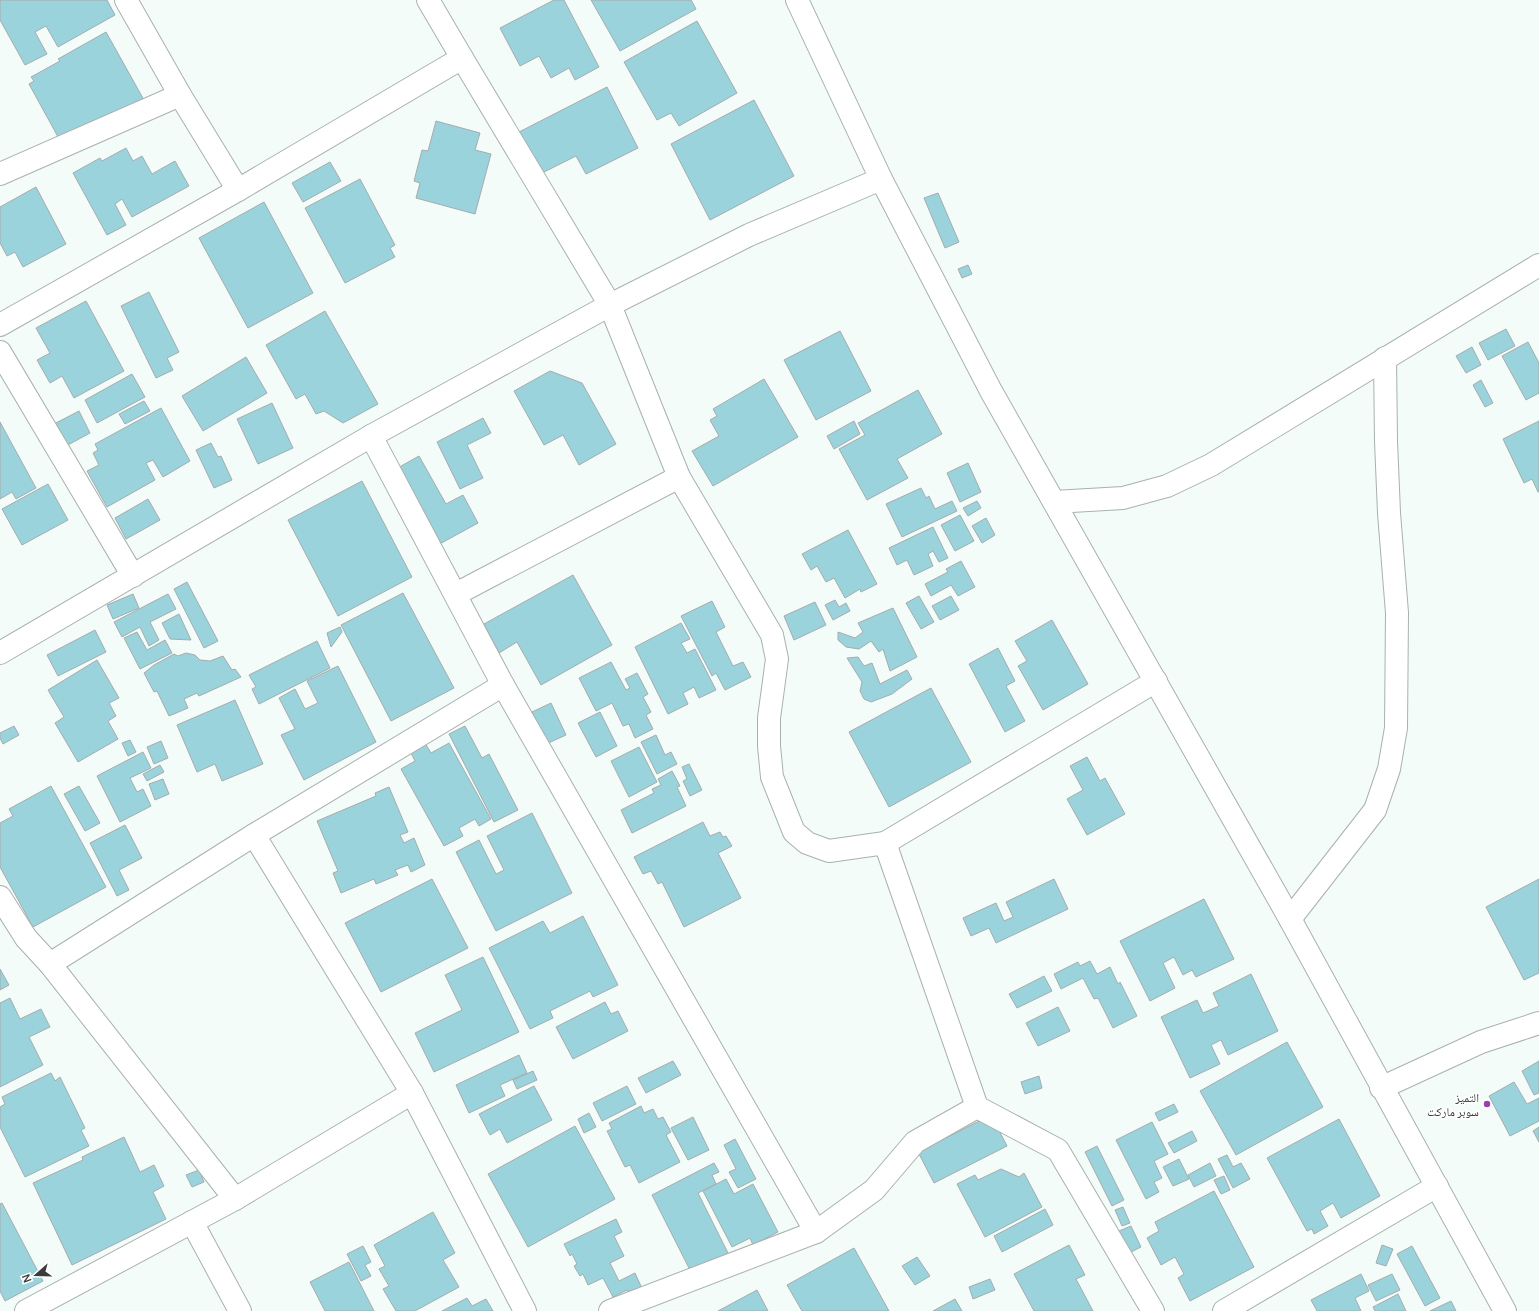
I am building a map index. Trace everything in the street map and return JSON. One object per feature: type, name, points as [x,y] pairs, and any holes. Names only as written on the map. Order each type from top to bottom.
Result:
[{"type":"street","points":[[126,0],[180,95],[238,190]]},
{"type":"street","points":[[428,0],[610,304],[679,477],[772,635],[777,659],[769,718],[769,746],[772,777],[794,832],[808,843],[829,852],[885,843],[1156,681]]},
{"type":"street","points":[[799,1],[881,179],[991,391],[1290,920],[1381,1088],[1505,1311]]},
{"type":"street","points":[[0,325],[238,190],[462,58]]},
{"type":"street","points":[[0,174],[180,95]]},
{"type":"street","points":[[0,653],[370,436],[610,304],[749,235],[881,179]]},
{"type":"street","points":[[1054,502],[1123,498],[1167,486],[1210,465],[1539,265]]},
{"type":"street","points":[[0,352],[133,576]]},
{"type":"street","points":[[1290,920],[1375,810],[1389,769],[1396,728],[1397,613],[1389,513],[1385,358]]},
{"type":"street","points":[[370,436],[456,594],[503,685],[816,1232]]},
{"type":"street","points":[[456,594],[679,477]]},
{"type":"street","points":[[50,964],[254,835],[503,685]]},
{"type":"street","points":[[254,835],[412,1093],[525,1311]]},
{"type":"street","points":[[885,843],[977,1107],[1058,1150],[1153,1311]]},
{"type":"street","points":[[0,897],[26,938],[50,964],[235,1199]]},
{"type":"street","points":[[1381,1088],[1481,1042],[1539,1023]]},
{"type":"street","points":[[26,1311],[235,1199],[412,1093]]},
{"type":"street","points":[[610,1311],[816,1232],[874,1190],[915,1142],[977,1107]]},
{"type":"street","points":[[1224,1311],[1436,1186]]},
{"type":"street","points":[[192,1222],[240,1311]]},
{"type":"building","points":[[0,0],[107,0],[115,15],[58,47],[46,26],[35,32],[47,54],[25,65],[0,20]]},
{"type":"building","points":[[554,0],[564,0],[599,67],[575,80],[569,68],[551,78],[539,56],[520,66],[500,28]]},
{"type":"building","points":[[591,0],[691,0],[696,9],[620,51]]},
{"type":"building","points":[[697,21],[737,93],[679,126],[671,113],[657,120],[624,62]]},
{"type":"building","points":[[106,32],[144,100],[63,146],[29,84],[34,81],[31,77],[60,61],[58,59]]},
{"type":"building","points":[[607,87],[638,148],[586,174],[576,156],[540,174],[519,132]]},
{"type":"building","points":[[754,100],[794,176],[710,220],[671,144]]},
{"type":"building","points":[[436,121],[480,133],[475,150],[491,154],[475,214],[416,198],[420,183],[414,181],[422,150],[428,151]]},
{"type":"building","points":[[126,148],[133,161],[142,156],[152,174],[175,161],[189,186],[132,217],[122,199],[115,204],[126,225],[107,235],[73,173],[100,158],[102,161]]},
{"type":"building","points":[[330,162],[341,181],[303,202],[292,183]]},
{"type":"building","points":[[360,179],[395,245],[390,248],[395,257],[345,283],[305,208]]},
{"type":"building","points":[[36,187],[66,244],[23,267],[15,252],[7,256],[0,243],[0,207]]},
{"type":"building","points":[[938,193],[959,242],[945,248],[924,198]]},
{"type":"building","points":[[264,202],[313,293],[248,328],[199,238]]},
{"type":"building","points":[[968,265],[972,274],[962,278],[958,269]]},
{"type":"building","points":[[149,292],[179,352],[167,358],[173,370],[156,378],[121,306]]},
{"type":"building","points":[[86,301],[124,371],[74,398],[62,376],[50,383],[37,360],[50,353],[36,328]]},
{"type":"building","points":[[325,311],[378,404],[343,423],[324,411],[316,414],[305,394],[296,399],[266,345]]},
{"type":"building","points":[[1506,329],[1515,346],[1488,360],[1479,343]]},
{"type":"building","points":[[840,331],[871,391],[816,420],[784,360]]},
{"type":"building","points":[[1528,342],[1539,363],[1539,393],[1526,400],[1502,356]]},
{"type":"building","points":[[1472,347],[1481,365],[1466,373],[1456,356]]},
{"type":"building","points":[[246,357],[267,393],[203,431],[182,396]]},
{"type":"building","points":[[550,371],[582,383],[616,444],[579,465],[563,435],[544,445],[514,391]]},
{"type":"building","points":[[132,374],[145,397],[97,423],[85,400]]},
{"type":"building","points":[[764,379],[798,437],[713,486],[692,451],[719,436],[710,420],[717,416],[713,409]]},
{"type":"building","points":[[1481,380],[1493,403],[1485,407],[1473,385]]},
{"type":"building","points":[[918,390],[942,434],[897,459],[908,478],[867,500],[839,449],[865,435],[858,423]]},
{"type":"building","points":[[144,401],[150,411],[125,424],[119,414]]},
{"type":"building","points":[[272,403],[293,448],[258,464],[237,419]]},
{"type":"building","points":[[161,408],[190,461],[163,477],[153,460],[146,463],[155,480],[107,507],[87,471],[99,465],[93,453],[98,450],[95,444]]},
{"type":"building","points":[[79,411],[90,433],[66,446],[54,424]]},
{"type":"building","points":[[483,418],[491,433],[467,445],[483,478],[460,489],[437,442]]},
{"type":"building","points":[[854,421],[860,434],[834,449],[827,436]]},
{"type":"building","points":[[1539,421],[1538,492],[1532,479],[1524,483],[1503,439]]},
{"type":"building","points":[[0,422],[36,488],[16,499],[12,492],[0,499]]},
{"type":"building","points":[[211,443],[218,457],[221,456],[232,480],[214,488],[196,450]]},
{"type":"building","points":[[419,456],[446,504],[463,495],[478,523],[436,546],[394,470]]},
{"type":"building","points":[[968,463],[981,492],[960,502],[947,473]]},
{"type":"building","points":[[362,481],[412,577],[338,616],[288,520]]},
{"type":"building","points":[[48,484],[68,520],[22,545],[2,509]]},
{"type":"building","points":[[921,488],[926,498],[929,496],[935,509],[952,501],[957,511],[902,537],[886,504]]},
{"type":"building","points":[[148,499],[160,520],[126,539],[115,518]]},
{"type":"building","points":[[977,501],[981,508],[968,516],[963,508]]},
{"type":"building","points":[[960,515],[974,541],[955,551],[941,525]]},
{"type":"building","points":[[986,518],[995,535],[982,543],[972,526]]},
{"type":"building","points":[[933,527],[948,558],[939,562],[933,551],[928,554],[933,566],[914,575],[907,560],[897,565],[889,548]]},
{"type":"building","points":[[848,530],[877,584],[861,592],[860,589],[845,598],[834,578],[826,582],[817,566],[811,570],[802,554]]},
{"type":"building","points":[[961,561],[975,587],[958,596],[951,585],[931,596],[925,584],[948,572],[946,569]]},
{"type":"building","points":[[573,575],[612,645],[541,685],[517,642],[499,653],[484,624]]},
{"type":"building","points":[[187,582],[218,641],[204,648],[174,589]]},
{"type":"building","points":[[403,593],[454,688],[391,721],[341,625]]},
{"type":"building","points":[[133,594],[139,608],[113,619],[107,605]]},
{"type":"building","points":[[168,594],[176,609],[150,622],[159,640],[149,646],[140,627],[122,637],[114,622]]},
{"type":"building","points":[[919,596],[934,622],[921,629],[906,603]]},
{"type":"building","points":[[951,596],[959,610],[940,620],[932,606]]},
{"type":"building","points":[[835,600],[839,607],[846,603],[850,611],[833,620],[825,605]]},
{"type":"building","points":[[712,601],[725,627],[716,632],[733,666],[743,662],[751,677],[725,690],[716,673],[712,676],[681,616]]},
{"type":"building","points":[[815,602],[826,625],[794,640],[784,616]]},
{"type":"building","points":[[893,608],[917,657],[890,671],[883,649],[879,652],[871,641],[859,649],[846,647],[838,640],[838,632],[855,638],[863,632],[858,623]]},
{"type":"building","points":[[179,614],[191,640],[170,639],[162,623]]},
{"type":"building","points":[[1052,620],[1088,684],[1043,710],[1018,666],[1027,661],[1015,641]]},
{"type":"building","points":[[681,623],[690,639],[681,643],[687,653],[695,649],[716,690],[699,698],[694,687],[683,693],[688,704],[668,714],[635,647]]},
{"type":"building","points":[[340,627],[342,632],[331,647],[327,633]]},
{"type":"building","points":[[95,630],[106,652],[58,676],[47,655]]},
{"type":"building","points":[[137,632],[147,650],[165,640],[172,653],[140,669],[124,638]]},
{"type":"building","points":[[317,641],[330,668],[259,704],[252,689],[256,687],[249,675]]},
{"type":"building","points":[[998,648],[1015,681],[1006,686],[1025,721],[1005,732],[969,664]]},
{"type":"building","points":[[186,653],[195,655],[200,660],[210,661],[223,656],[232,670],[235,669],[241,677],[199,696],[197,693],[184,699],[188,708],[169,716],[157,691],[154,692],[144,673],[154,665],[174,654],[178,656]]},
{"type":"building","points":[[858,657],[864,666],[872,663],[880,684],[907,670],[912,679],[892,694],[871,702],[864,699],[860,691],[862,682],[847,658]]},
{"type":"building","points":[[97,660],[119,698],[109,703],[116,716],[108,721],[118,739],[78,762],[55,723],[64,717],[48,690]]},
{"type":"building","points":[[611,662],[626,690],[630,688],[625,679],[637,673],[648,694],[643,697],[651,712],[646,715],[653,729],[635,738],[629,724],[623,726],[612,703],[596,711],[579,678]]},
{"type":"building","points":[[338,666],[376,742],[304,780],[281,735],[295,729],[279,698],[295,689],[305,709],[318,703],[307,681]]},
{"type":"building","points":[[931,688],[971,762],[889,807],[849,732]]},
{"type":"building","points":[[235,700],[263,764],[222,781],[215,764],[197,772],[177,725]]},
{"type":"building","points":[[551,703],[566,735],[546,744],[532,712]]},
{"type":"building","points":[[600,712],[617,746],[596,757],[578,723]]},
{"type":"building","points":[[14,726],[19,735],[3,744],[0,738],[0,733]]},
{"type":"building","points":[[465,726],[482,758],[489,754],[518,810],[494,822],[449,734]]},
{"type":"building","points":[[656,735],[665,755],[671,752],[677,764],[657,774],[641,742]]},
{"type":"building","points":[[130,740],[136,752],[128,756],[122,743]]},
{"type":"building","points":[[161,741],[168,758],[154,764],[147,747]]},
{"type":"building","points":[[425,743],[431,753],[449,743],[491,819],[479,826],[475,819],[459,828],[463,836],[444,846],[401,769],[415,761],[410,751]]},
{"type":"building","points":[[639,747],[657,782],[629,797],[611,761]]},
{"type":"building","points":[[143,752],[151,768],[130,778],[137,792],[143,789],[151,806],[120,822],[97,776]]},
{"type":"building","points":[[1087,757],[1100,781],[1105,778],[1125,814],[1087,835],[1067,799],[1083,790],[1070,766]]},
{"type":"building","points":[[689,764],[702,790],[690,796],[683,781],[687,779],[682,767]]},
{"type":"building","points":[[160,765],[164,772],[147,781],[143,774]]},
{"type":"building","points":[[672,771],[680,786],[677,787],[686,806],[632,833],[621,810],[654,793],[652,789],[661,785],[658,779]]},
{"type":"building","points":[[163,779],[169,794],[155,800],[149,784]]},
{"type":"building","points":[[51,786],[106,887],[33,927],[0,867],[0,823],[13,816],[9,809]]},
{"type":"building","points":[[79,786],[100,823],[85,831],[64,794]]},
{"type":"building","points":[[389,787],[408,832],[400,835],[404,843],[414,838],[425,865],[411,872],[408,865],[395,870],[398,875],[376,884],[374,879],[341,893],[333,873],[338,871],[317,821],[376,796],[375,793]]},
{"type":"building","points":[[532,813],[572,893],[496,931],[456,852],[479,840],[496,874],[504,870],[487,836]]},
{"type":"building","points":[[703,822],[710,836],[720,832],[723,837],[726,836],[732,846],[718,853],[741,898],[684,927],[662,882],[658,884],[651,871],[643,874],[634,857]]},
{"type":"building","points":[[125,825],[142,858],[119,870],[129,890],[117,896],[90,843]]},
{"type":"building","points":[[432,879],[468,948],[381,992],[345,923]]},
{"type":"building","points":[[1054,879],[1068,909],[996,943],[989,928],[971,936],[963,918],[996,903],[1004,921],[1013,917],[1006,902]]},
{"type":"building","points":[[1539,879],[1539,973],[1524,980],[1486,907]]},
{"type":"building","points":[[1204,899],[1234,959],[1196,977],[1192,970],[1183,975],[1174,957],[1163,963],[1175,988],[1150,1001],[1120,941]]},
{"type":"building","points":[[583,916],[618,985],[593,997],[590,991],[550,1011],[553,1018],[530,1029],[489,948],[543,921],[550,933]]},
{"type":"building","points":[[483,957],[519,1032],[434,1072],[415,1033],[462,1010],[445,975]]},
{"type":"building","points":[[1090,961],[1097,974],[1110,967],[1118,984],[1120,982],[1137,1016],[1113,1028],[1098,998],[1094,999],[1083,978],[1061,989],[1054,974],[1078,962],[1080,966]]},
{"type":"building","points":[[0,969],[9,985],[0,990]]},
{"type":"building","points":[[1251,974],[1278,1031],[1228,1055],[1221,1040],[1211,1045],[1220,1064],[1190,1078],[1161,1017],[1197,1000],[1203,1013],[1219,1006],[1213,993]]},
{"type":"building","points":[[1044,976],[1052,991],[1017,1008],[1009,994]]},
{"type":"building","points":[[10,998],[20,1019],[41,1009],[50,1027],[29,1037],[43,1065],[0,1087],[0,1003]]},
{"type":"building","points":[[605,1002],[611,1014],[618,1011],[628,1031],[573,1059],[556,1027]]},
{"type":"building","points":[[1058,1007],[1070,1031],[1038,1046],[1026,1023]]},
{"type":"building","points":[[1287,1042],[1323,1107],[1236,1155],[1200,1091]]},
{"type":"building","points":[[519,1055],[527,1073],[500,1085],[505,1096],[469,1113],[456,1085]]},
{"type":"building","points":[[673,1061],[681,1075],[646,1093],[638,1078]]},
{"type":"building","points":[[1539,1061],[1539,1093],[1534,1095],[1522,1071]]},
{"type":"building","points":[[533,1071],[537,1080],[517,1089],[513,1080]]},
{"type":"building","points":[[51,1073],[55,1081],[60,1077],[85,1128],[81,1130],[89,1146],[25,1177],[0,1127],[0,1107],[5,1104],[2,1097]]},
{"type":"building","points":[[1039,1076],[1042,1088],[1025,1094],[1021,1082]]},
{"type":"building","points":[[1514,1082],[1527,1104],[1539,1098],[1539,1121],[1510,1136],[1489,1096]]},
{"type":"building","points":[[534,1086],[552,1120],[507,1143],[500,1129],[490,1135],[479,1114]]},
{"type":"building","points":[[627,1086],[636,1104],[602,1121],[593,1103]]},
{"type":"building","points":[[1174,1104],[1178,1112],[1159,1121],[1155,1113]]},
{"type":"building","points":[[641,1106],[644,1113],[653,1109],[658,1119],[663,1117],[671,1132],[666,1135],[680,1162],[639,1183],[630,1165],[625,1167],[607,1131],[612,1129],[609,1123]]},
{"type":"building","points":[[589,1113],[596,1127],[584,1133],[578,1119]]},
{"type":"building","points":[[991,1115],[1007,1146],[934,1183],[918,1152]]},
{"type":"building","points":[[693,1117],[709,1150],[688,1160],[671,1128]]},
{"type":"building","points":[[1339,1119],[1380,1196],[1341,1218],[1333,1203],[1320,1211],[1328,1226],[1314,1234],[1312,1229],[1307,1231],[1267,1158]]},
{"type":"building","points":[[1152,1122],[1168,1154],[1154,1161],[1162,1178],[1154,1182],[1159,1192],[1146,1199],[1116,1140]]},
{"type":"building","points":[[575,1126],[615,1199],[528,1247],[488,1174]]},
{"type":"building","points":[[1539,1127],[1539,1142],[1533,1131]]},
{"type":"building","points":[[1192,1131],[1197,1141],[1174,1153],[1168,1143]]},
{"type":"building","points":[[124,1137],[140,1172],[154,1165],[164,1186],[153,1192],[166,1219],[72,1265],[33,1183],[83,1160],[82,1157]]},
{"type":"building","points":[[735,1139],[756,1179],[738,1188],[729,1172],[736,1169],[724,1145]]},
{"type":"building","points":[[1097,1146],[1124,1200],[1112,1206],[1085,1152]]},
{"type":"building","points":[[1227,1155],[1233,1167],[1241,1163],[1250,1179],[1233,1188],[1218,1159]]},
{"type":"building","points":[[1179,1159],[1189,1179],[1173,1186],[1163,1167]]},
{"type":"building","points":[[714,1163],[719,1172],[712,1175],[716,1184],[698,1193],[729,1255],[692,1274],[652,1195]]},
{"type":"building","points":[[1210,1163],[1216,1176],[1194,1187],[1188,1175]]},
{"type":"building","points":[[1001,1169],[1019,1177],[1024,1173],[1042,1207],[985,1237],[957,1184],[975,1175],[978,1180]]},
{"type":"building","points":[[199,1170],[204,1182],[192,1187],[186,1175]]},
{"type":"building","points":[[1224,1176],[1230,1190],[1221,1194],[1214,1180]]},
{"type":"building","points":[[726,1179],[734,1194],[753,1184],[778,1232],[753,1245],[750,1238],[732,1247],[703,1191]]},
{"type":"building","points":[[1214,1191],[1254,1267],[1190,1301],[1178,1278],[1184,1274],[1175,1257],[1161,1265],[1147,1238],[1159,1231],[1155,1222]]},
{"type":"building","points":[[2,1203],[43,1281],[5,1301],[0,1291],[0,1204]]},
{"type":"building","points":[[1123,1207],[1130,1223],[1122,1226],[1115,1210]]},
{"type":"building","points":[[1045,1209],[1053,1225],[1002,1252],[994,1236]]},
{"type":"building","points":[[433,1212],[455,1253],[443,1260],[459,1287],[415,1311],[396,1311],[383,1289],[389,1286],[379,1269],[385,1266],[374,1245]]},
{"type":"building","points":[[616,1219],[622,1232],[614,1236],[624,1256],[610,1263],[619,1281],[635,1273],[645,1295],[633,1301],[627,1290],[613,1297],[603,1278],[588,1285],[583,1274],[580,1276],[574,1266],[577,1264],[572,1254],[570,1256],[564,1244]]},
{"type":"building","points":[[1131,1226],[1141,1247],[1129,1253],[1119,1231]]},
{"type":"building","points":[[1069,1245],[1085,1275],[1076,1279],[1093,1311],[1034,1311],[1014,1274]]},
{"type":"building","points":[[1382,1245],[1393,1249],[1386,1266],[1376,1263]]},
{"type":"building","points":[[363,1246],[371,1262],[365,1265],[371,1276],[361,1281],[347,1254]]},
{"type":"building","points":[[1412,1246],[1440,1298],[1425,1306],[1397,1254]]},
{"type":"building","points":[[854,1248],[889,1311],[802,1311],[787,1285]]},
{"type":"building","points":[[917,1257],[930,1276],[915,1285],[902,1266]]},
{"type":"building","points":[[349,1262],[374,1311],[325,1311],[310,1282]]},
{"type":"building","points":[[1361,1274],[1369,1291],[1355,1298],[1361,1311],[1317,1311],[1311,1300]]},
{"type":"building","points":[[1392,1274],[1400,1290],[1376,1301],[1368,1285]]},
{"type":"building","points":[[990,1279],[995,1290],[973,1299],[969,1287]]},
{"type":"building","points":[[757,1290],[768,1311],[718,1311]]},
{"type":"building","points":[[1398,1294],[1406,1311],[1375,1311],[1373,1307]]},
{"type":"building","points":[[467,1298],[472,1306],[486,1299],[493,1311],[442,1311]]},
{"type":"building","points":[[955,1299],[962,1311],[933,1311]]},
{"type":"building","points":[[1451,1301],[1456,1311],[1430,1311]]},
{"type":"place","name":"التميز سوبر ماركت","points":[[1487,1104]]}]
